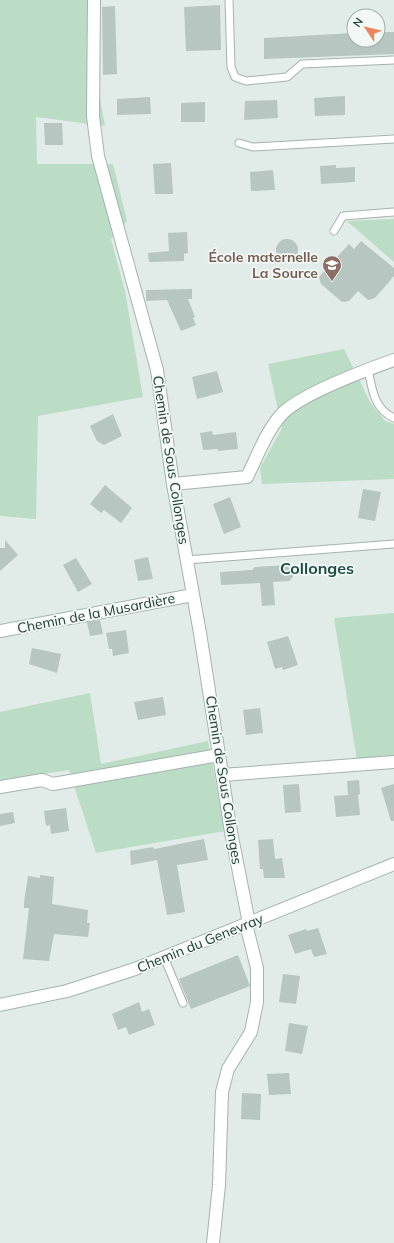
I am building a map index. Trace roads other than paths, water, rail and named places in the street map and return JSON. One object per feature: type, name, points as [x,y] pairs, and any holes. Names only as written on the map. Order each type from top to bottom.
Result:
[{"type":"street","name":"Chemin de Sous Collonges","points":[[94,0],[93,116],[98,156],[157,370],[173,484],[193,595],[247,924],[256,963],[257,1002],[251,1032],[228,1069],[222,1092],[219,1185],[213,1243]]},
{"type":"street","points":[[173,484],[247,477],[282,415],[298,402],[368,370],[394,360]]},
{"type":"street","name":"Chemin de la Musardière","points":[[0,631],[193,595]]},
{"type":"street","points":[[0,787],[42,780],[53,784],[219,755]]},
{"type":"street","points":[[222,776],[394,762]]},
{"type":"street","name":"Chemin du Genevray","points":[[0,1005],[67,991],[94,983],[164,957],[394,864]]},
{"type":"lane","points":[[229,0],[231,67],[235,77],[246,81],[287,78],[302,64],[394,60]]},
{"type":"lane","points":[[239,143],[253,147],[394,140]]},
{"type":"lane","points":[[334,231],[344,216],[394,212]]},
{"type":"lane","points":[[368,370],[375,400],[387,415],[394,418]]},
{"type":"lane","points":[[186,560],[394,544]]},
{"type":"lane","points":[[164,957],[183,1003]]},
{"type":"place","name":"École maternelle La Source","points":[[332,282]]},
{"type":"district","name":"Collonges","points":[[317,568]]}]
